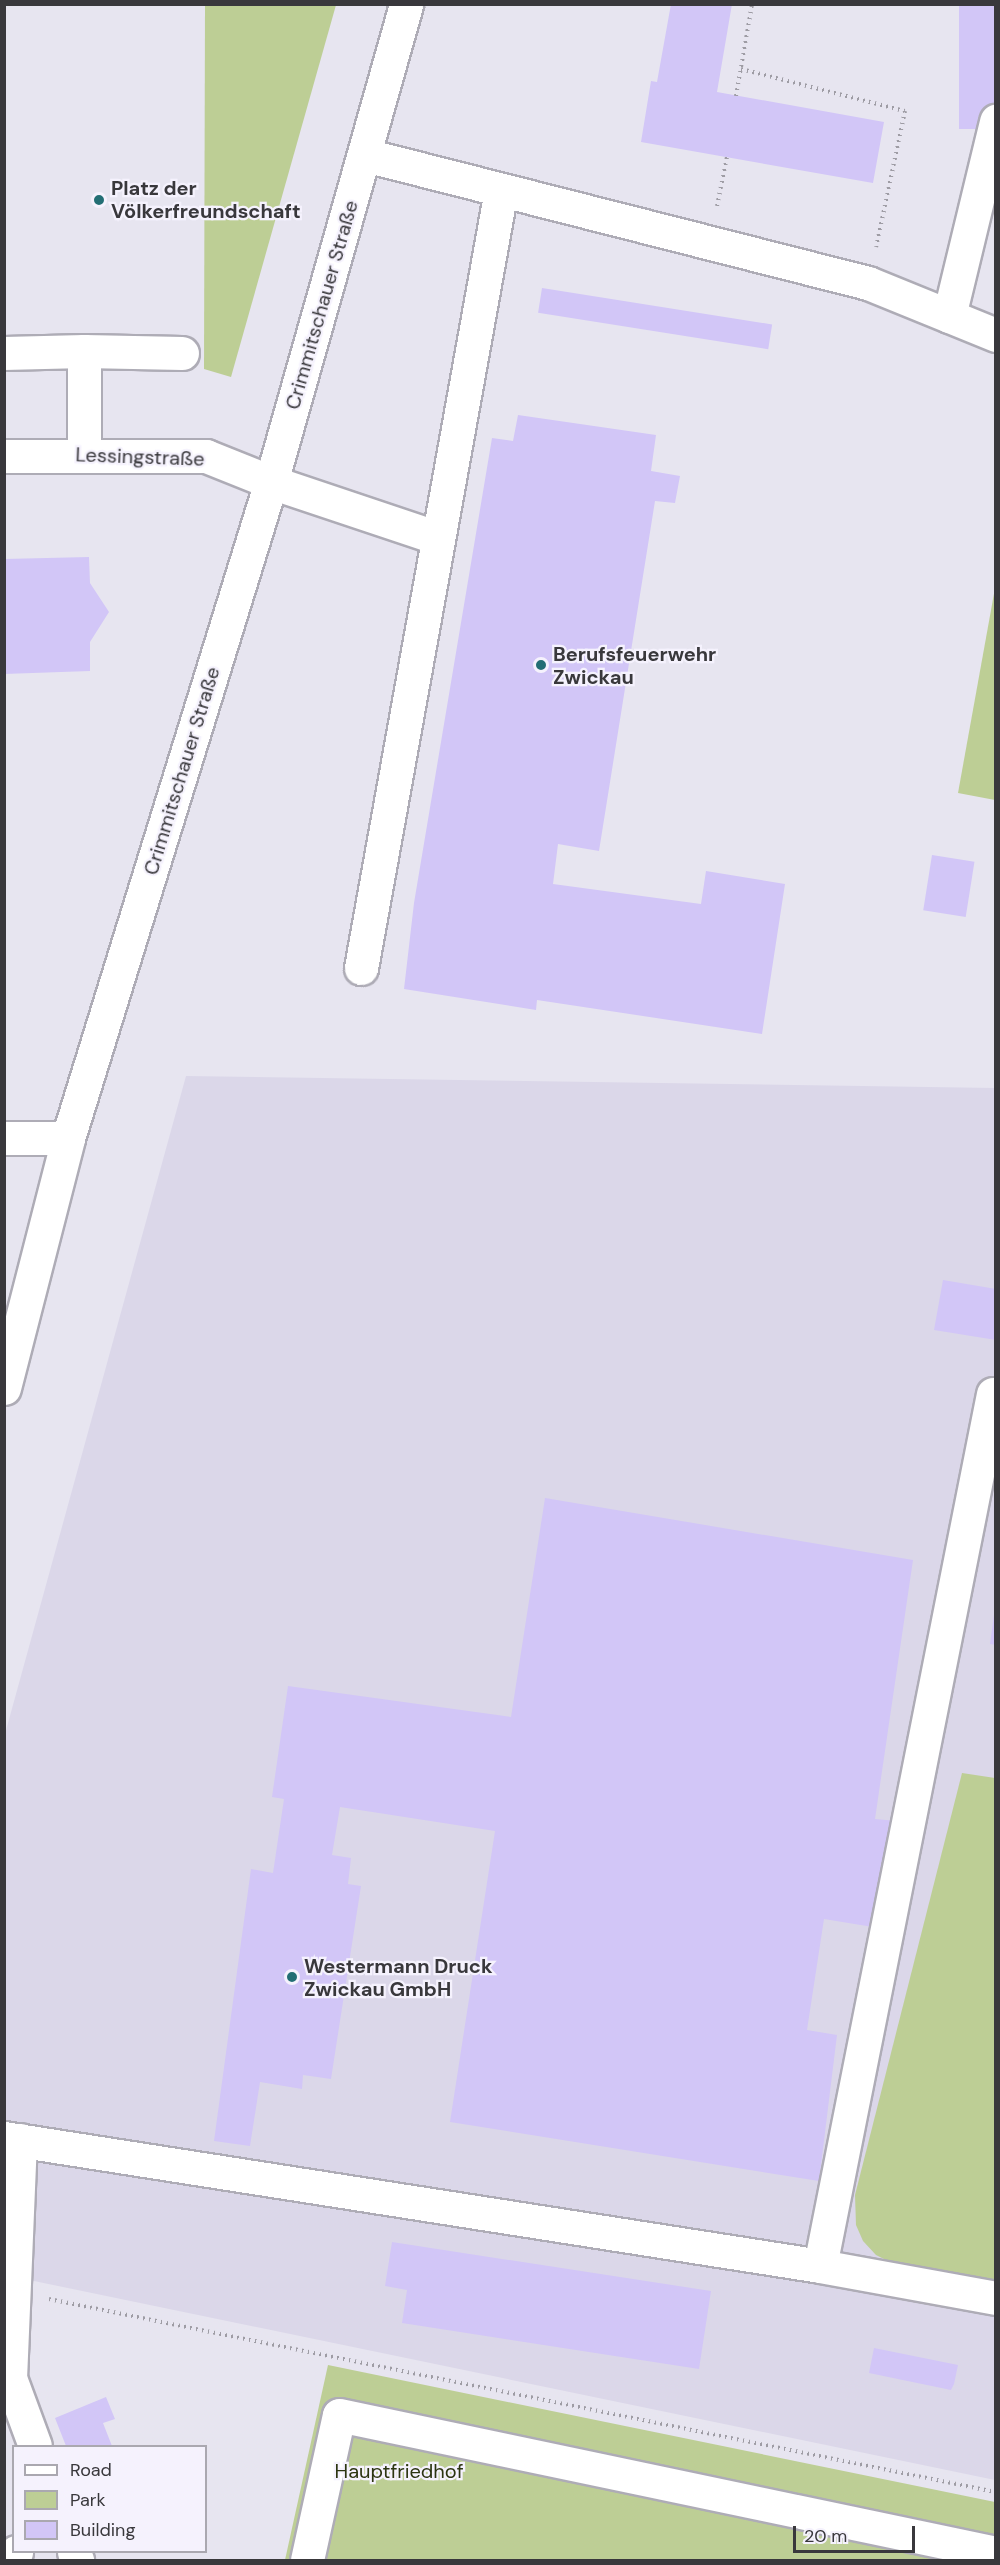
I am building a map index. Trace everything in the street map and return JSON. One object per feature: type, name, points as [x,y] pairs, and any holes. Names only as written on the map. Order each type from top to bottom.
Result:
[{"type":"main road","name":"Crimmitschauer Straße","points":[[4,1388],[68,1138],[271,482],[406,4]]},
{"type":"main road","points":[[949,316],[996,121]]},
{"type":"main road","points":[[365,154],[868,283],[996,335]]},
{"type":"main road","points":[[361,968],[501,190]]},
{"type":"main road","points":[[84,351],[84,455]]},
{"type":"main road","points":[[4,353],[84,351],[182,353]]},
{"type":"main road","name":"Lessingstraße","points":[[4,456],[206,456],[271,482],[438,538]]},
{"type":"main road","points":[[4,1138],[68,1138]]},
{"type":"main road","points":[[820,2266],[993,1394]]},
{"type":"main road","points":[[35,2445],[10,2378],[14,2292],[12,2139],[820,2266],[996,2298]]},
{"type":"main road","points":[[307,2560],[339,2415],[996,2553]]},
{"type":"path","points":[[736,96],[752,4]]},
{"type":"path","points":[[741,69],[905,111],[868,283]]},
{"type":"path","points":[[710,243],[727,157]]},
{"type":"path","points":[[14,2292],[996,2492]]},
{"type":"shaded area","name":"Westermann Druck Zwickau GmbH","points":[[186,1076],[995,1088],[995,2480],[5,2275],[5,1734]]},
{"type":"green space","points":[[205,5],[336,5],[231,377],[204,369]]},
{"type":"green space","points":[[995,588],[996,800],[958,793]]},
{"type":"green space","points":[[962,1773],[995,1778],[995,2285],[894,2264],[876,2255],[863,2241],[856,2225],[855,2195]]},
{"type":"green space","name":"Hauptfriedhof","points":[[328,2365],[995,2502],[995,2560],[285,2560]]},
{"type":"building","points":[[671,4],[732,4],[717,92],[884,122],[873,183],[641,142],[651,81],[657,82]]},
{"type":"building","points":[[959,4],[996,4],[996,129],[959,129]]},
{"type":"building","points":[[542,288],[772,324],[768,349],[538,313]]},
{"type":"building","name":"Berufsfeuerwehr Zwickau","points":[[518,415],[656,435],[651,471],[680,476],[675,503],[655,501],[599,851],[558,844],[553,884],[701,904],[706,871],[785,884],[762,1034],[537,1000],[536,1010],[404,989],[414,903],[492,438],[513,441]]},
{"type":"building","points":[[89,557],[90,583],[109,612],[90,642],[90,671],[4,674],[4,559]]},
{"type":"building","points":[[932,855],[974,862],[966,917],[923,910]]},
{"type":"building","points":[[943,1280],[996,1289],[996,1340],[934,1330]]},
{"type":"building","points":[[545,1498],[913,1560],[875,1819],[897,1821],[879,1928],[824,1919],[807,2030],[837,2035],[819,2181],[450,2122],[495,1831],[340,1807],[332,1855],[351,1858],[348,1884],[361,1886],[331,2079],[303,2075],[302,2089],[260,2082],[250,2146],[214,2141],[251,1869],[273,1873],[284,1799],[272,1797],[288,1686],[511,1717]]},
{"type":"building","points":[[994,1615],[996,1615],[996,1645],[990,1644]]},
{"type":"building","points":[[392,2242],[711,2291],[699,2369],[402,2323],[407,2290],[385,2286]]},
{"type":"building","points":[[874,2348],[958,2365],[954,2384],[951,2390],[869,2373]]},
{"type":"building","points":[[106,2397],[115,2419],[103,2423],[112,2445],[66,2445],[55,2418]]},
{"type":"place","name":"Platz der Völkerfreundschaft","points":[[99,200]]},
{"type":"place","name":"Berufsfeuerwehr Zwickau","points":[[541,665]]},
{"type":"place","name":"Westermann Druck Zwickau GmbH","points":[[292,1977]]}]
